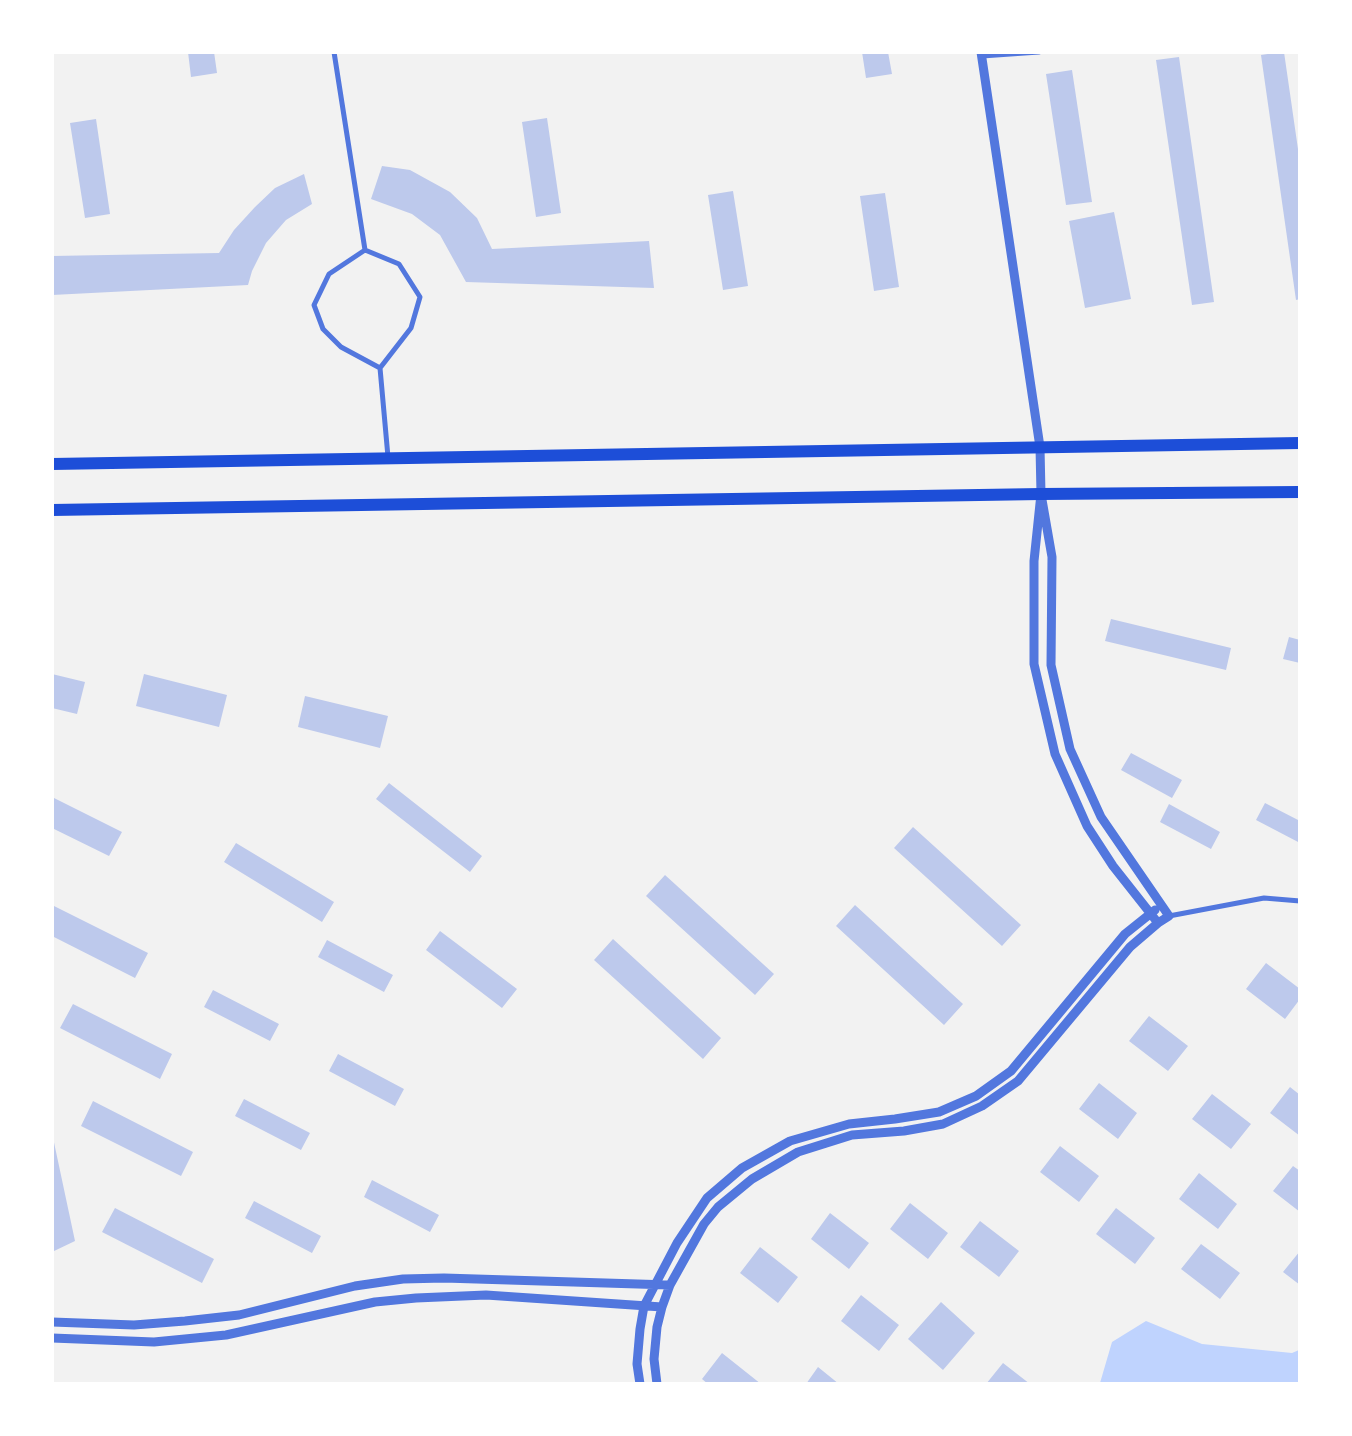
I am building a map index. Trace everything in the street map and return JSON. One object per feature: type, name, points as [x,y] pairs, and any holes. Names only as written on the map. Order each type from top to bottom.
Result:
[{"type":"highway","points":[[52,464],[1300,443]]},
{"type":"highway","points":[[52,510],[1041,494],[1300,492]]},
{"type":"street","points":[[334,52],[365,250]]},
{"type":"street","points":[[1039,52],[981,54],[1040,447],[1041,494],[1034,561],[1034,664],[1055,754],[1087,826],[1113,866],[1158,923]]},
{"type":"street","points":[[365,250],[399,264],[420,297],[411,328],[380,368],[388,458]]},
{"type":"street","points":[[365,250],[329,274],[314,305],[323,329],[341,347],[380,368]]},
{"type":"street","points":[[1041,494],[1052,557],[1051,665],[1070,749],[1101,817],[1169,916]]},
{"type":"street","points":[[657,1384],[654,1359],[657,1327],[670,1285],[704,1224],[718,1207],[752,1179],[798,1152],[852,1135],[904,1131],[943,1124],[982,1106],[1018,1081],[1130,947],[1169,916],[1264,898],[1300,901]]},
{"type":"street","points":[[640,1384],[637,1364],[644,1306],[677,1243],[707,1198],[742,1168],[790,1141],[849,1124],[939,1112],[976,1096],[1011,1071],[1125,934],[1150,912],[1162,906]]},
{"type":"street","points":[[52,1322],[134,1325],[239,1316],[355,1286],[403,1279],[444,1278],[670,1285]]},
{"type":"street","points":[[52,1338],[154,1342],[226,1335],[375,1302],[416,1298],[486,1295],[662,1307]]},
{"type":"water","points":[[1146,1321],[1202,1344],[1292,1353],[1299,1350],[1299,1383],[1100,1383],[1112,1342]]},
{"type":"building","points":[[188,52],[214,52],[217,73],[191,77]]},
{"type":"building","points":[[862,52],[888,52],[892,74],[866,78]]},
{"type":"building","points":[[1284,52],[1300,163],[1300,299],[1296,300],[1261,55]]},
{"type":"building","points":[[1179,57],[1214,302],[1192,305],[1156,60]]},
{"type":"building","points":[[1072,70],[1092,202],[1066,205],[1046,74]]},
{"type":"building","points":[[547,118],[561,213],[536,217],[522,122]]},
{"type":"building","points":[[96,119],[110,214],[85,218],[70,123]]},
{"type":"building","points":[[382,166],[410,170],[450,192],[477,218],[492,249],[649,241],[654,288],[466,282],[440,235],[412,214],[371,199]]},
{"type":"building","points":[[304,174],[312,204],[286,220],[266,243],[252,271],[248,285],[52,295],[52,256],[219,253],[234,230],[275,188]]},
{"type":"building","points":[[733,191],[748,286],[723,290],[708,195]]},
{"type":"building","points":[[885,193],[899,287],[874,291],[860,196]]},
{"type":"building","points":[[1114,212],[1131,299],[1085,308],[1069,221]]},
{"type":"building","points":[[1111,619],[1231,648],[1226,670],[1105,641]]},
{"type":"building","points":[[1289,637],[1300,640],[1300,663],[1283,659]]},
{"type":"building","points":[[52,674],[85,682],[77,714],[52,708]]},
{"type":"building","points":[[144,674],[227,695],[219,727],[136,706]]},
{"type":"building","points":[[305,696],[388,716],[380,748],[298,727]]},
{"type":"building","points":[[1131,753],[1182,780],[1172,798],[1121,770]]},
{"type":"building","points":[[389,783],[482,856],[470,872],[376,799]]},
{"type":"building","points":[[52,797],[122,832],[109,856],[52,828]]},
{"type":"building","points":[[1265,803],[1300,821],[1300,843],[1256,820]]},
{"type":"building","points":[[1169,804],[1220,832],[1211,849],[1160,822]]},
{"type":"building","points":[[913,827],[1021,925],[1002,946],[894,848]]},
{"type":"building","points":[[236,843],[334,902],[322,922],[224,862]]},
{"type":"building","points":[[665,875],[774,974],[755,995],[646,896]]},
{"type":"building","points":[[52,905],[148,953],[135,978],[52,936]]},
{"type":"building","points":[[855,905],[963,1004],[944,1025],[836,926]]},
{"type":"building","points":[[440,931],[517,989],[502,1008],[426,950]]},
{"type":"building","points":[[613,939],[721,1038],[703,1059],[594,960]]},
{"type":"building","points":[[327,940],[393,975],[384,992],[318,957]]},
{"type":"building","points":[[1266,963],[1300,989],[1300,999],[1285,1019],[1246,989]]},
{"type":"building","points":[[213,990],[279,1024],[270,1041],[204,1007]]},
{"type":"building","points":[[73,1004],[172,1054],[160,1079],[60,1028]]},
{"type":"building","points":[[1149,1016],[1188,1046],[1168,1071],[1129,1041]]},
{"type":"building","points":[[338,1054],[404,1089],[395,1106],[329,1071]]},
{"type":"building","points":[[1099,1083],[1137,1113],[1118,1139],[1079,1109]]},
{"type":"building","points":[[1290,1087],[1300,1095],[1300,1136],[1270,1113]]},
{"type":"building","points":[[1212,1094],[1251,1124],[1231,1149],[1192,1119]]},
{"type":"building","points":[[244,1099],[310,1133],[301,1150],[235,1116]]},
{"type":"building","points":[[93,1101],[193,1152],[181,1176],[81,1126]]},
{"type":"building","points":[[52,1133],[75,1241],[52,1252]]},
{"type":"building","points":[[1060,1146],[1099,1176],[1079,1202],[1040,1172]]},
{"type":"building","points":[[1293,1166],[1300,1171],[1300,1212],[1273,1191]]},
{"type":"building","points":[[1199,1173],[1237,1204],[1218,1229],[1179,1199]]},
{"type":"building","points":[[372,1180],[439,1215],[430,1232],[364,1197]]},
{"type":"building","points":[[254,1201],[321,1236],[312,1253],[245,1218]]},
{"type":"building","points":[[910,1203],[948,1233],[928,1259],[890,1229]]},
{"type":"building","points":[[115,1208],[214,1259],[202,1283],[102,1232]]},
{"type":"building","points":[[1116,1208],[1155,1238],[1135,1264],[1096,1234]]},
{"type":"building","points":[[830,1213],[869,1243],[849,1269],[811,1239]]},
{"type":"building","points":[[980,1221],[1019,1251],[999,1277],[960,1247]]},
{"type":"building","points":[[1201,1244],[1240,1273],[1220,1299],[1181,1269]]},
{"type":"building","points":[[760,1247],[798,1277],[778,1303],[740,1273]]},
{"type":"building","points":[[1300,1251],[1300,1285],[1283,1272]]},
{"type":"building","points":[[861,1295],[899,1325],[879,1351],[841,1321]]},
{"type":"building","points":[[941,1302],[975,1333],[943,1370],[908,1339]]},
{"type":"building","points":[[722,1353],[761,1384],[708,1384],[702,1379]]},
{"type":"building","points":[[1003,1363],[1030,1384],[986,1384]]},
{"type":"building","points":[[818,1367],[839,1384],[806,1384]]}]
